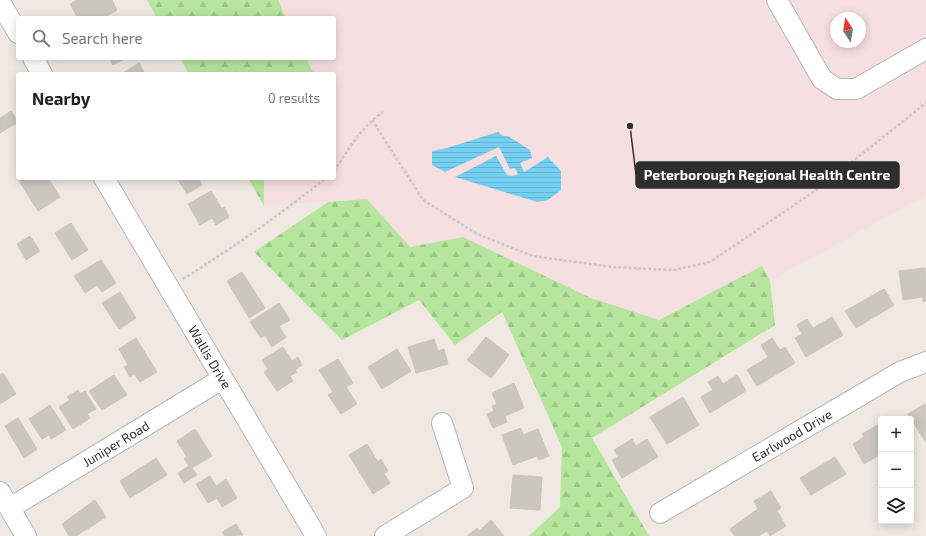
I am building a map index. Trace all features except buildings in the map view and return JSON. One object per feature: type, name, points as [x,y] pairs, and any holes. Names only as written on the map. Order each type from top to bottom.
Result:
[{"type":"street","points":[[777,0],[822,80],[837,88],[856,89],[926,49]]},
{"type":"street","points":[[0,2],[16,30]]},
{"type":"street","points":[[34,60],[41,72]]},
{"type":"street","name":"Wallis Drive","points":[[105,180],[316,536]]},
{"type":"street","name":"Earlwood Drive","points":[[660,513],[900,372],[926,362]]},
{"type":"street","name":"Juniper Road","points":[[5,500],[222,379]]},
{"type":"street","points":[[385,536],[463,488],[442,423]]},
{"type":"street","points":[[5,500],[26,536]]},
{"type":"path","points":[[372,120],[423,200],[477,234],[534,256],[612,266],[674,270],[710,262],[818,189],[926,103]]},
{"type":"path","points":[[336,168],[354,140],[372,120],[383,112]]},
{"type":"path","points":[[168,288],[231,249],[284,211],[323,180]]},
{"type":"shaded area","points":[[278,0],[926,0],[926,195],[770,281],[762,266],[659,320],[591,298],[463,237],[410,247],[367,199],[264,206],[264,180],[336,180],[336,72],[313,72],[307,60],[336,60],[336,16],[285,16]]},
{"type":"green space","points":[[147,0],[278,0],[285,16],[156,16]]},
{"type":"green space","points":[[181,60],[307,60],[313,72],[188,72]]},
{"type":"green space","points":[[249,180],[264,180],[264,206]]},
{"type":"green space","points":[[367,199],[410,247],[463,237],[591,298],[659,320],[762,266],[770,281],[775,325],[592,438],[649,536],[529,536],[560,507],[562,447],[502,312],[455,345],[419,300],[342,340],[254,252],[328,202]]},
{"type":"water","points":[[498,132],[503,136],[508,136],[530,150],[532,158],[520,163],[524,172],[548,157],[561,171],[561,190],[548,200],[537,202],[455,177],[496,156],[507,175],[512,176],[518,174],[515,168],[510,169],[499,147],[445,172],[432,165],[432,151],[447,148]]},
{"type":"place","name":"Peterborough Regional Health Centre","points":[[630,126]]}]
